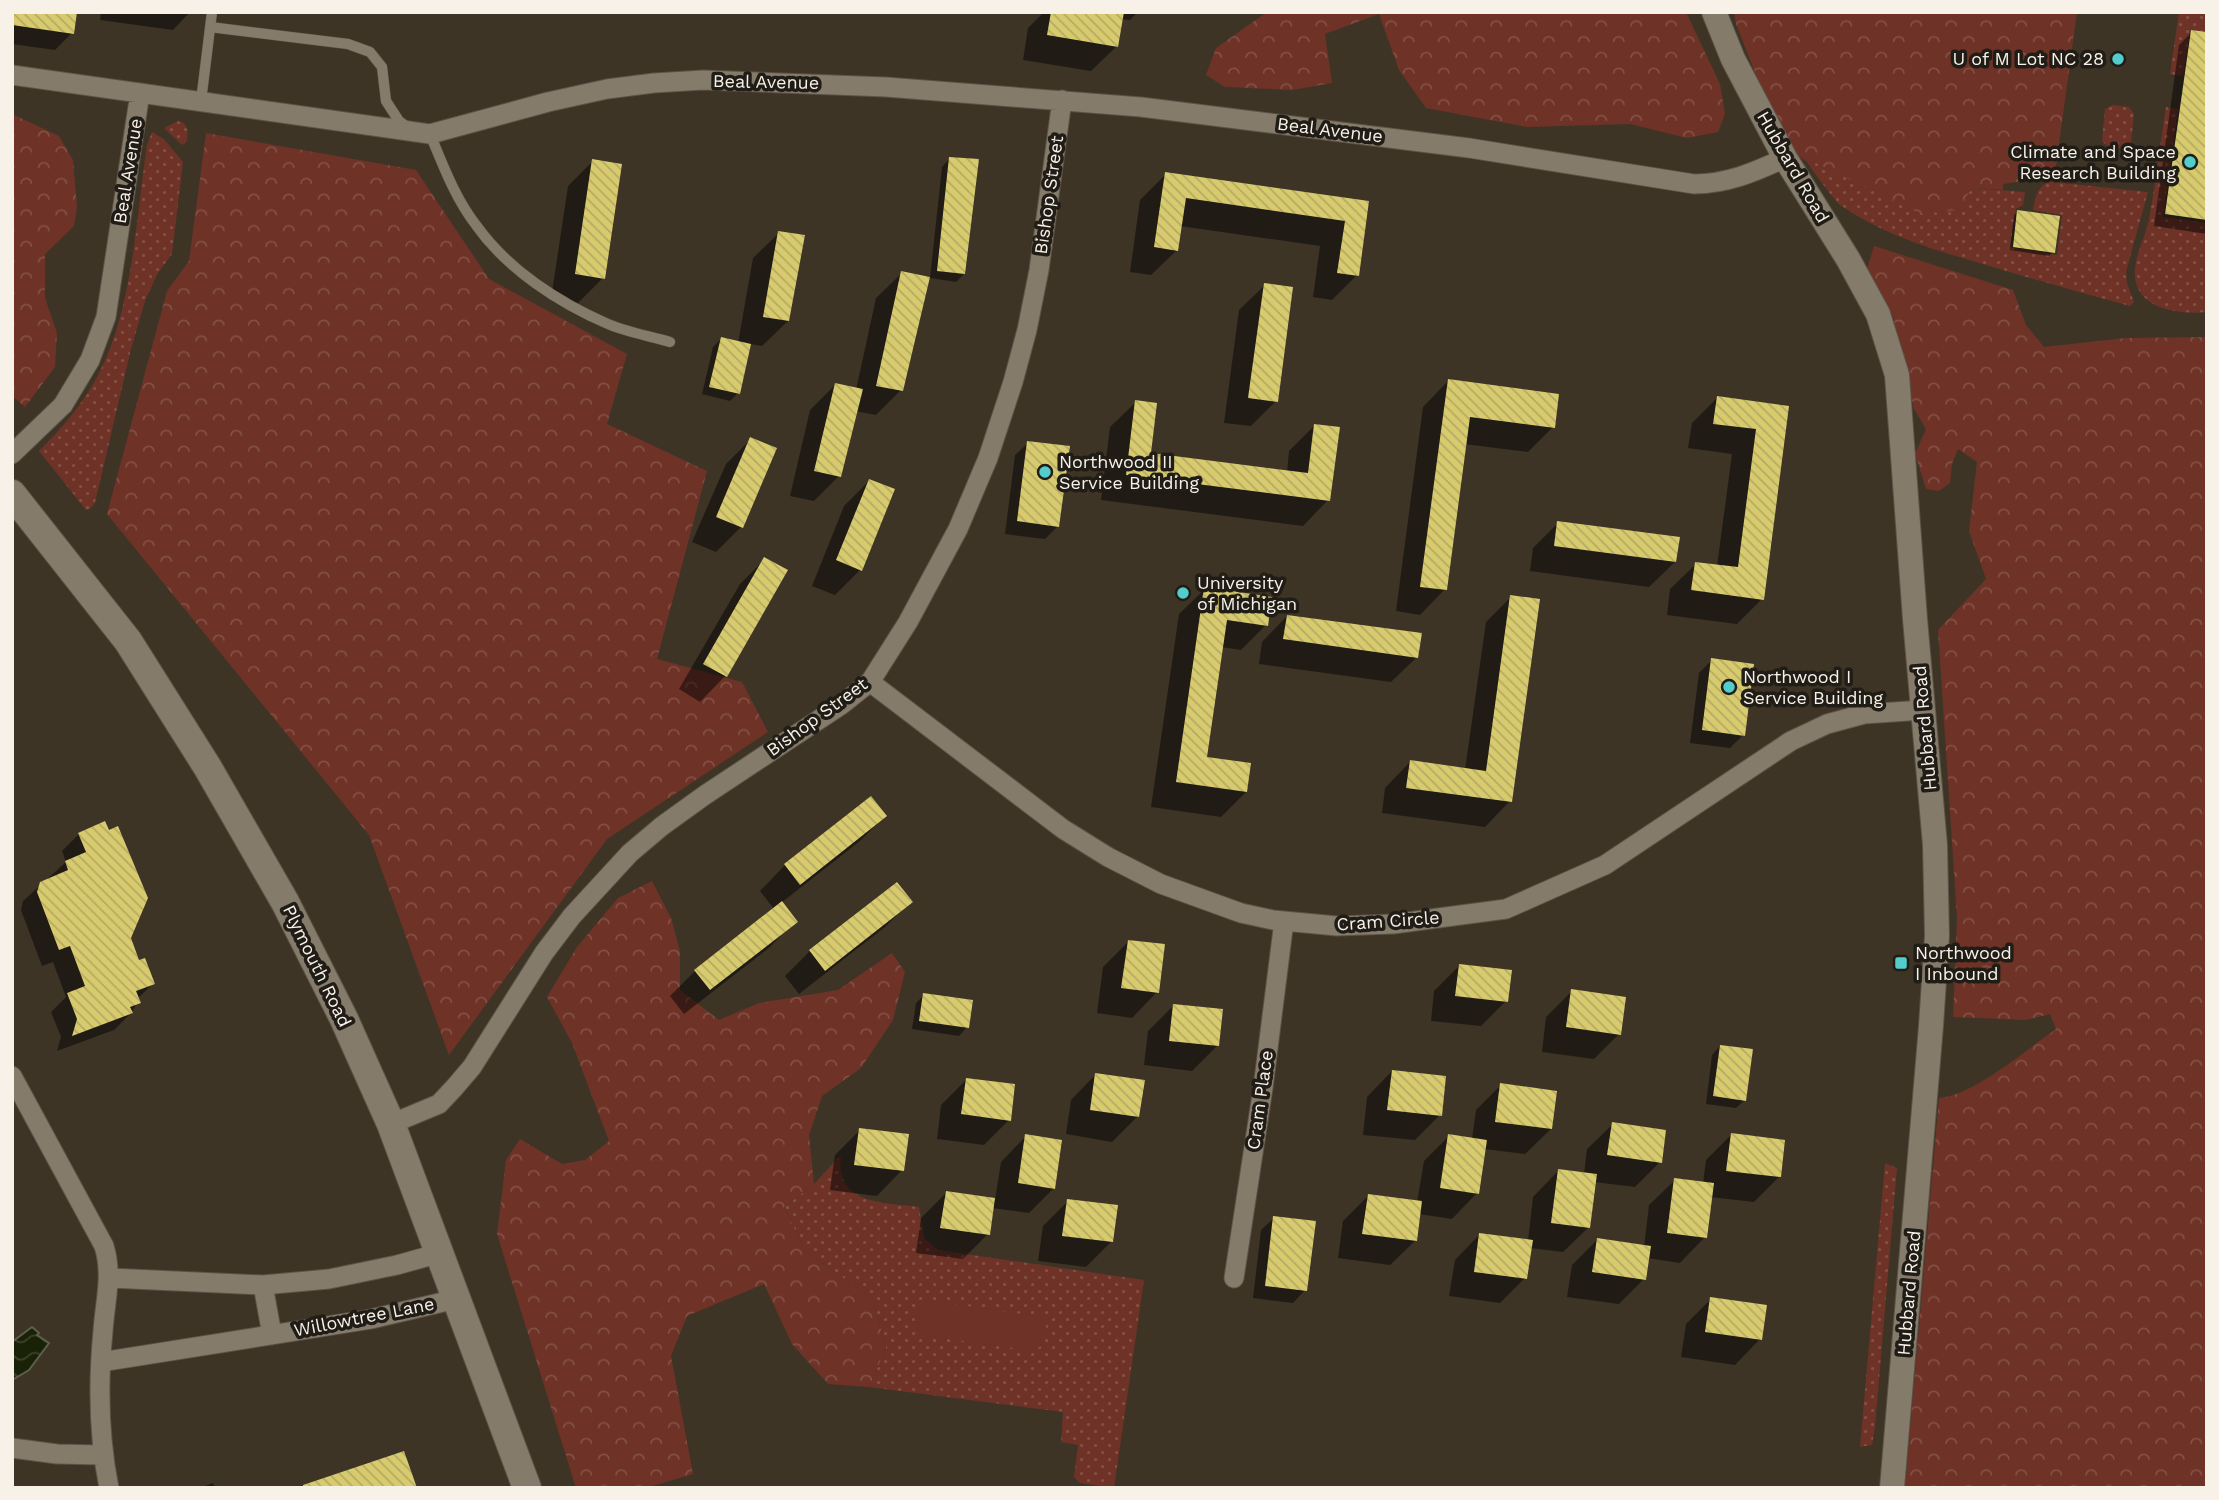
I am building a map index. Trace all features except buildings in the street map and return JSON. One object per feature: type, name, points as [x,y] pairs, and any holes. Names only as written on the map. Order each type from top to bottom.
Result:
[{"type":"main road","name":"Plymouth Road","points":[[12,495],[128,641],[208,768],[285,902],[344,1019],[391,1124],[527,1488]]},
{"type":"street","name":"Hubbard Road","points":[[1714,12],[1733,59],[1785,158],[1848,259],[1878,314],[1897,375],[1935,845],[1937,936],[1892,1488]]},
{"type":"street","points":[[12,75],[140,93]]},
{"type":"street","name":"Beal Avenue","points":[[12,454],[63,405],[90,360],[106,317],[140,93],[421,132],[607,89],[703,80],[886,86],[1141,107],[1441,144],[1694,184],[1729,180],[1785,158]]},
{"type":"street","name":"Bishop Street","points":[[391,1124],[439,1104],[454,1088],[472,1067],[544,953],[565,925],[631,853],[673,818],[841,705],[870,682],[908,622],[958,529],[988,458],[1027,330],[1039,270],[1062,100]]},
{"type":"street","name":"Cram Circle","points":[[870,682],[1063,829],[1108,857],[1161,884],[1241,913],[1284,921],[1337,926],[1372,925],[1506,909],[1605,865],[1791,741],[1827,724],[1864,714],[1923,710]]},
{"type":"street","name":"Cram Place","points":[[1234,1278],[1261,1101],[1284,921]]},
{"type":"street","points":[[12,1076],[104,1246],[108,1260],[110,1278],[101,1362],[102,1455],[109,1488]]},
{"type":"street","points":[[110,1278],[263,1285],[329,1279],[440,1253]]},
{"type":"street","name":"Willowtree Lane","points":[[263,1285],[272,1335]]},
{"type":"street","name":"Willowtree Lane","points":[[101,1362],[371,1319],[456,1299]]},
{"type":"street","points":[[12,1448],[57,1454],[102,1455]]},
{"type":"lane","points":[[201,101],[212,12]]},
{"type":"lane","points":[[211,27],[348,44],[370,52],[382,67],[383,89],[392,112],[399,121],[421,132],[476,226],[506,259],[537,284],[598,319],[670,342]]},
{"type":"green space","points":[[1267,12],[1686,12],[1720,84],[1725,114],[1718,132],[1687,138],[1630,124],[1527,127],[1426,108],[1399,70],[1379,14],[1325,34],[1332,83],[1292,90],[1225,87],[1206,75],[1216,48]]},
{"type":"green space","points":[[1734,12],[2077,12],[2056,166],[2029,180],[2003,184],[2003,190],[1972,188],[1958,210],[1921,214],[1812,161],[1807,162],[1792,151],[1774,121],[1736,24]]},
{"type":"green space","points":[[2179,12],[2207,12],[2207,32],[2190,30],[2183,76],[2170,74]]},
{"type":"green space","points":[[2113,105],[2129,107],[2134,114],[2131,143],[2124,149],[2108,147],[2102,141],[2105,109]]},
{"type":"green space","points":[[2166,107],[2178,109],[2163,217],[2207,223],[2207,312],[2183,312],[2159,307],[2141,293],[2136,283],[2136,263],[2149,219]]},
{"type":"green space","points":[[12,114],[59,136],[73,160],[77,207],[74,226],[45,254],[45,298],[57,333],[55,367],[25,407],[12,396]]},
{"type":"green space","points":[[178,121],[186,126],[187,131],[187,141],[182,145],[164,128]]},
{"type":"green space","points":[[152,132],[164,139],[183,162],[172,254],[158,273],[146,298],[131,349],[95,503],[86,510],[39,451],[86,396],[110,349],[132,263],[147,145]]},
{"type":"green space","points":[[206,133],[416,170],[489,279],[627,354],[607,424],[707,471],[657,659],[742,682],[768,732],[607,839],[449,1055],[369,835],[107,514],[167,291],[189,261]]},
{"type":"green space","points":[[1807,162],[1972,188],[2025,192],[2023,205],[2016,209],[2010,247],[2057,255],[2062,215],[2033,210],[2038,192],[2048,182],[2053,179],[2053,182],[2148,192],[2126,272],[2134,302],[2130,306],[2079,292],[1955,256],[1895,235],[1839,204]]},
{"type":"green space","points":[[1874,246],[2013,290],[2026,325],[2044,347],[2126,338],[2207,337],[2207,1488],[1905,1488],[1939,1098],[1968,1089],[2056,1029],[2050,1014],[2026,1020],[1953,1017],[1957,918],[1938,630],[1986,579],[1969,531],[1977,462],[1958,449],[1952,464],[1950,483],[1939,491],[1926,489],[1915,454],[1926,429],[1914,409],[1893,316],[1867,270]]},
{"type":"green space","points":[[652,881],[671,918],[680,951],[680,990],[719,1020],[759,1003],[838,990],[892,953],[905,972],[893,1020],[861,1068],[822,1096],[809,1135],[814,1184],[784,1207],[805,1251],[873,1299],[886,1348],[869,1387],[828,1384],[792,1344],[764,1284],[687,1316],[671,1356],[693,1474],[646,1488],[576,1488],[497,1234],[506,1160],[520,1139],[562,1164],[585,1160],[609,1141],[572,1043],[547,997],[577,947],[618,898]]},
{"type":"green space","points":[[841,1155],[841,1171],[845,1184],[853,1192],[877,1202],[919,1207],[924,1238],[938,1250],[1144,1280],[1114,1488],[1080,1483],[1074,1477],[1078,1445],[1061,1442],[1063,1412],[869,1387],[886,1348],[873,1299],[805,1251],[784,1207],[814,1184]]},
{"type":"green space","points":[[1885,1163],[1897,1168],[1875,1427],[1872,1445],[1860,1447]]},
{"type":"green space","points":[[926,1300],[1042,1317],[1046,1336],[1035,1351],[921,1335],[915,1316]]},
{"type":"water","points":[[32,1327],[39,1333],[37,1335],[49,1343],[29,1370],[12,1380],[12,1342]]},
{"type":"place","name":"U of M Lot NC 28","points":[[2118,59]]},
{"type":"place","name":"Climate and Space Research Building","points":[[2190,162]]},
{"type":"place","name":"Northwood II Service Building","points":[[1045,472]]},
{"type":"place","name":"University of Michigan","points":[[1183,593]]},
{"type":"place","name":"Northwood I Service Building","points":[[1729,687]]},
{"type":"place","name":"Northwood I Inbound","points":[[1901,963]]}]
